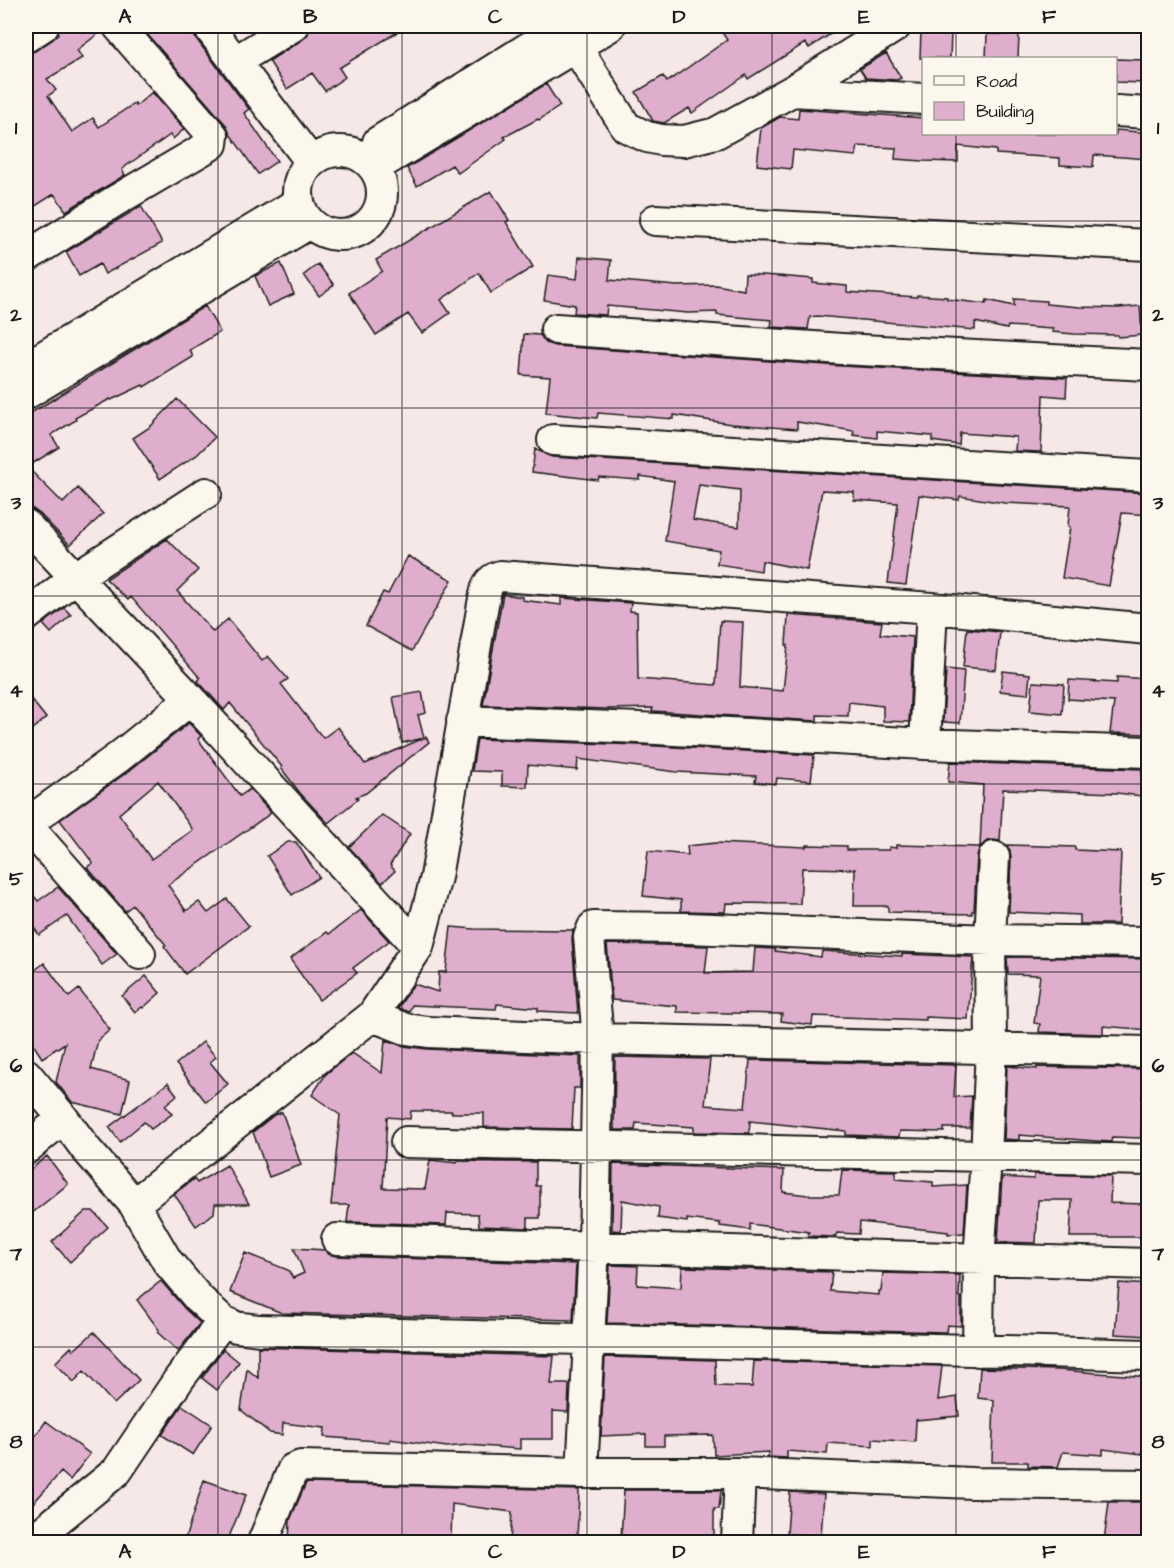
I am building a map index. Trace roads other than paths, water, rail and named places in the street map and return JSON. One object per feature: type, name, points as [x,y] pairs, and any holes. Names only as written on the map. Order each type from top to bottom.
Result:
[{"type":"street","points":[[26,37],[43,26]]},
{"type":"street","points":[[26,257],[212,144],[213,136],[118,26]]},
{"type":"street","points":[[208,26],[311,162]]},
{"type":"street","points":[[236,61],[293,26]]},
{"type":"street","points":[[366,162],[570,36],[610,26]]},
{"type":"street","points":[[570,36],[626,127],[647,137],[684,141],[716,133],[792,91],[896,26]]},
{"type":"street","points":[[792,91],[922,99]]},
{"type":"street","points":[[1117,111],[1149,113]]},
{"type":"street","points":[[342,151],[366,162],[381,185],[381,202],[373,219],[359,231],[342,235],[325,233],[304,213],[298,188],[302,174],[311,162],[325,154],[342,151]]},
{"type":"street","points":[[26,367],[304,213]]},
{"type":"street","points":[[26,394],[304,213]]},
{"type":"street","points":[[655,220],[1149,245]]},
{"type":"street","points":[[556,329],[842,349],[1149,365]]},
{"type":"street","points":[[553,440],[1149,476]]},
{"type":"street","points":[[26,616],[76,577],[206,494]]},
{"type":"street","points":[[26,525],[191,699],[418,947]]},
{"type":"street","points":[[135,1204],[372,1016],[418,947],[436,877],[487,584],[493,578],[500,576],[932,608],[1149,628]]},
{"type":"street","points":[[925,744],[932,608]]},
{"type":"street","points":[[140,954],[26,826],[119,757],[191,699]]},
{"type":"street","points":[[462,721],[925,744],[1149,752]]},
{"type":"street","points":[[978,1351],[979,1260],[991,1048],[990,940],[994,857]]},
{"type":"street","points":[[582,1473],[594,1246],[598,1039],[589,946],[589,937],[593,927],[687,928],[990,940],[1149,942]]},
{"type":"street","points":[[372,1016],[406,1029],[428,1032],[598,1039],[1149,1052]]},
{"type":"street","points":[[26,1074],[86,1149],[135,1204],[167,1262],[198,1298],[223,1321],[236,1327],[259,1330],[1149,1355]]},
{"type":"street","points":[[26,1149],[63,1118]]},
{"type":"street","points":[[406,1142],[1149,1160]]},
{"type":"street","points":[[337,1239],[1149,1264]]},
{"type":"street","points":[[30,1542],[117,1471],[179,1379],[223,1321]]},
{"type":"street","points":[[263,1542],[293,1469],[301,1466],[582,1473],[740,1473],[972,1483],[1149,1485]]},
{"type":"street","points":[[737,1542],[740,1473]]}]
